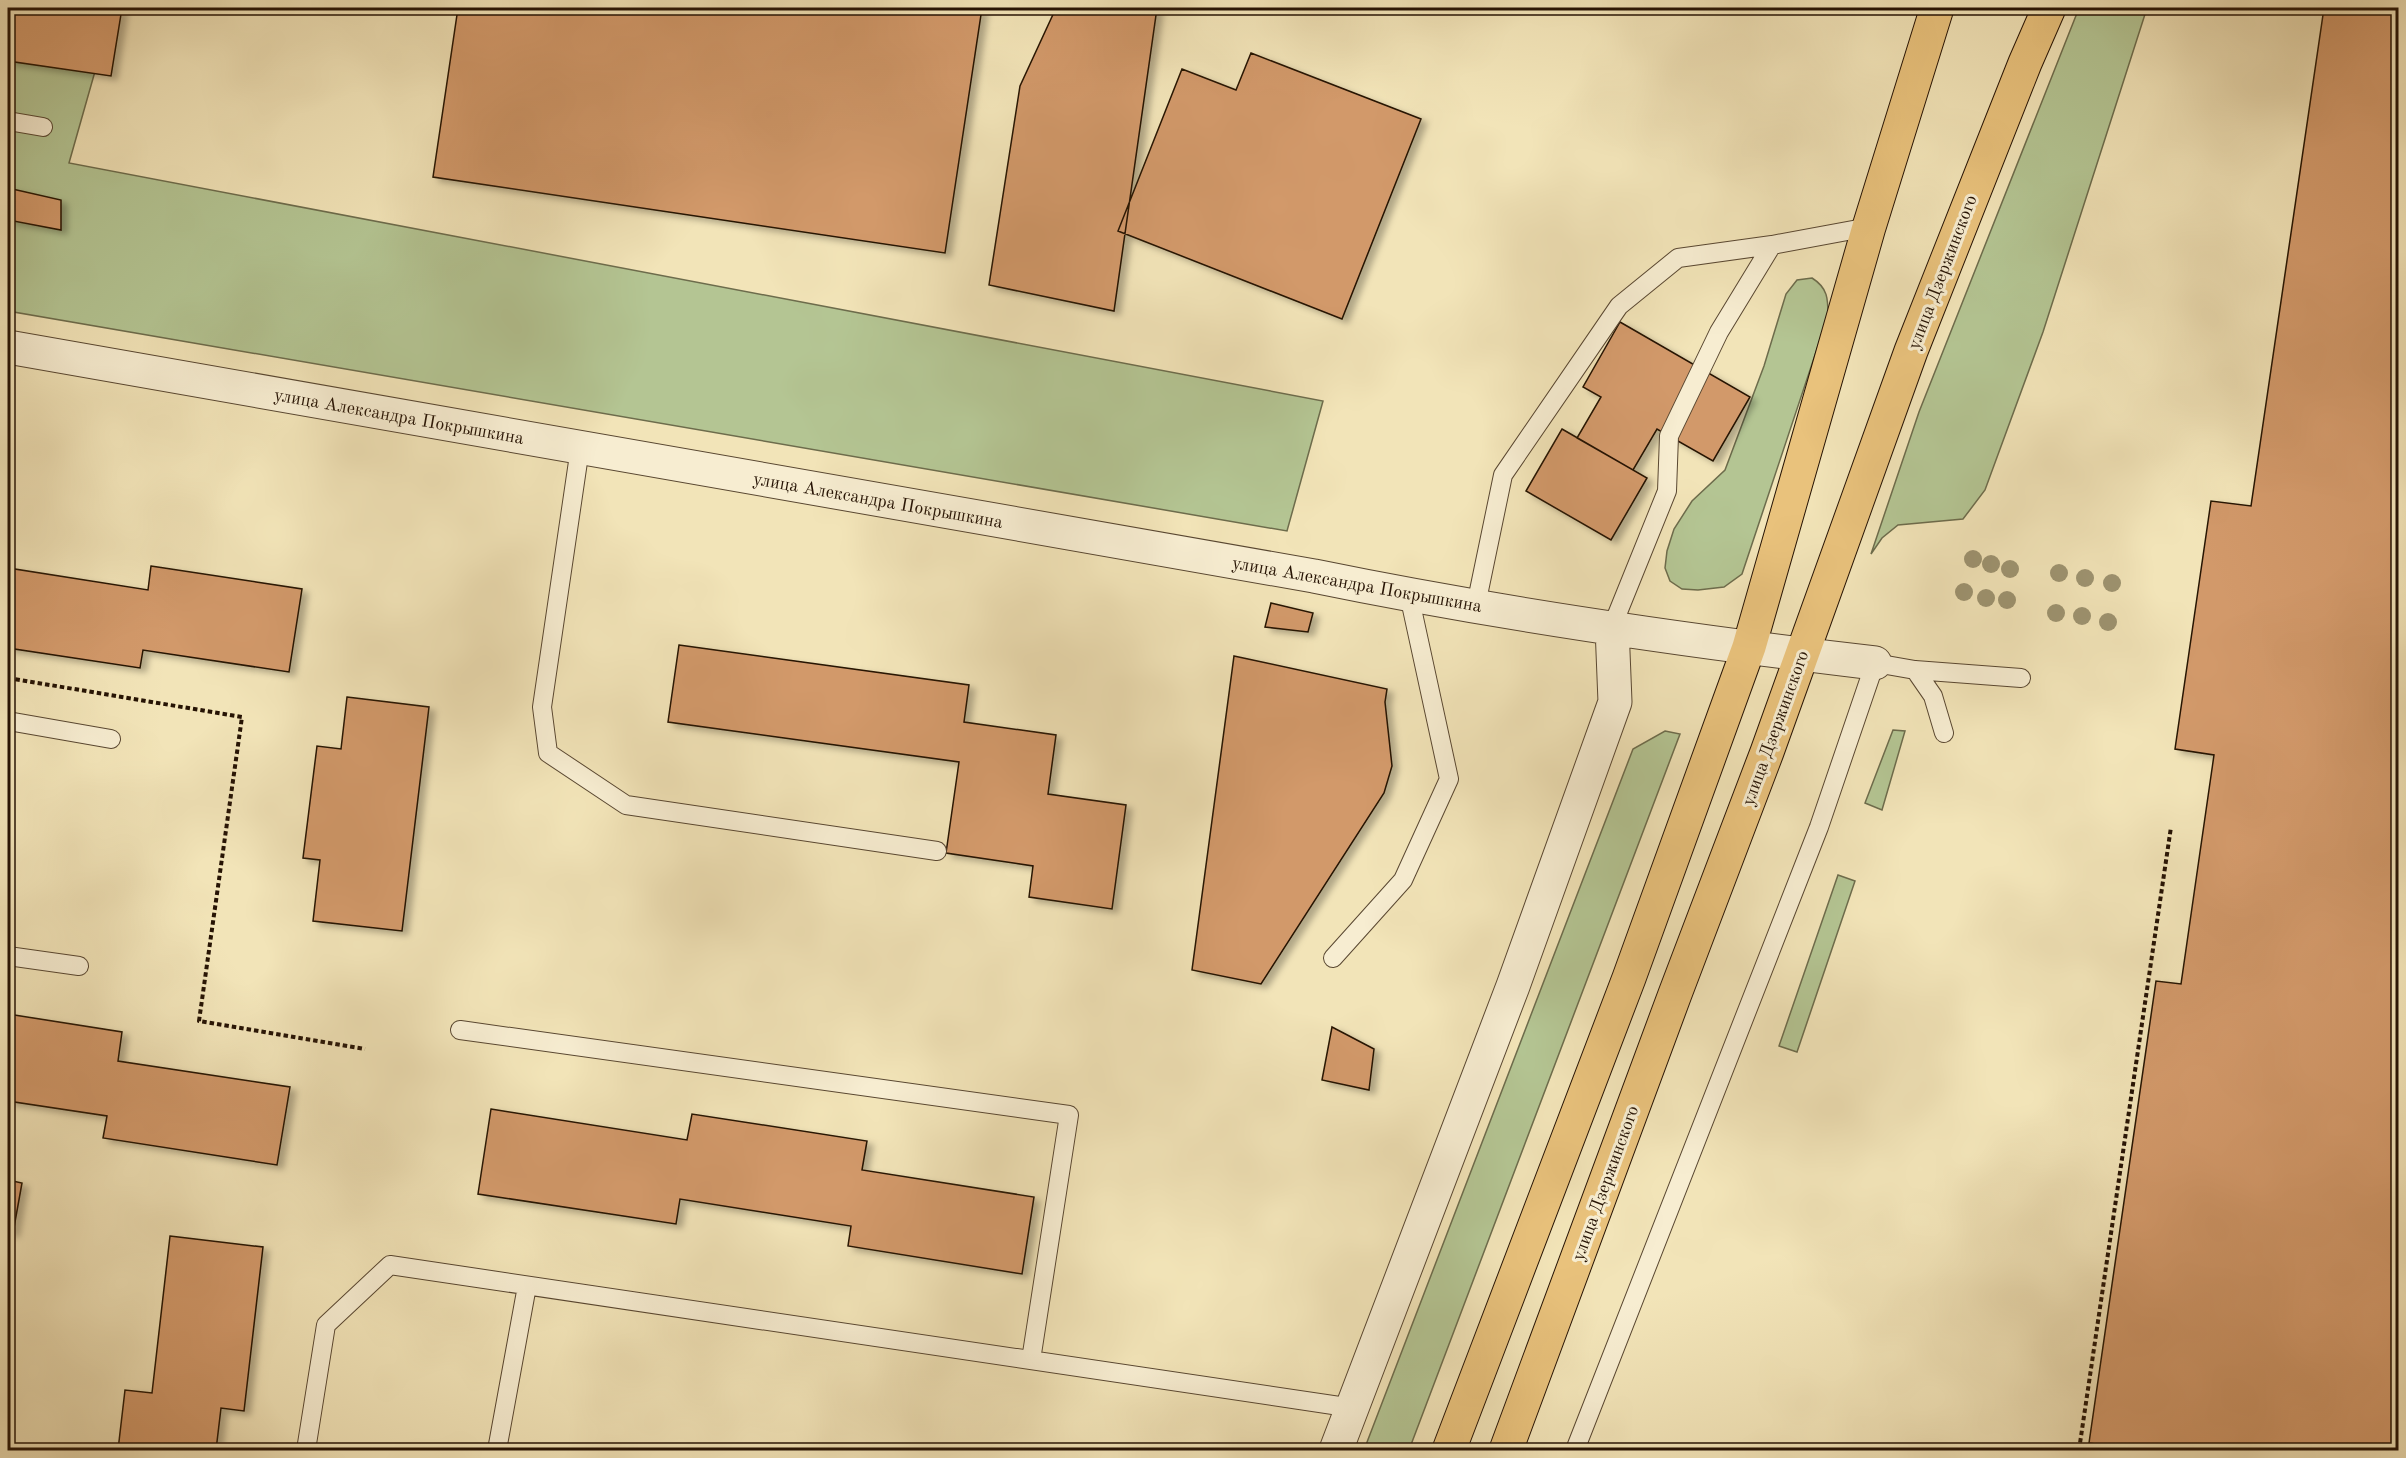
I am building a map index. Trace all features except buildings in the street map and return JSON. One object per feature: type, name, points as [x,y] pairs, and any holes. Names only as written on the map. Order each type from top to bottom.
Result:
[{"type":"main road","points":[[1449,1450],[1629,978],[1749,647],[1869,227],[1937,8]]},
{"type":"main road","name":"улица Дзержинского","points":[[1506,1450],[1802,655],[1911,351],[2049,8]]},
{"type":"street","name":"улица Александра Покрышкина","points":[[8,347],[1314,576],[1409,595],[1802,655],[1875,663]]},
{"type":"street","points":[[1336,1450],[1513,986],[1615,702],[1612,627]]},
{"type":"lane","points":[[8,121],[44,127]]},
{"type":"lane","points":[[1476,606],[1503,475],[1619,306],[1678,258],[1772,245],[1869,227]]},
{"type":"lane","points":[[1612,627],[1667,491],[1670,436],[1719,332],[1772,245]]},
{"type":"lane","points":[[580,448],[542,707],[548,753],[626,805],[937,851]]},
{"type":"lane","points":[[1333,958],[1403,880],[1449,779],[1409,595]]},
{"type":"lane","points":[[1575,1450],[1819,827],[1875,663],[1915,670],[2021,678]]},
{"type":"lane","points":[[1915,670],[1933,696],[1944,733]]},
{"type":"lane","points":[[8,721],[111,739]]},
{"type":"lane","points":[[8,956],[79,966]]},
{"type":"lane","points":[[460,1030],[1069,1115],[1031,1360]]},
{"type":"lane","points":[[306,1450],[326,1324],[390,1265],[1353,1408]]},
{"type":"lane","points":[[496,1450],[527,1286]]},
{"type":"path","points":[[8,678],[242,717],[199,1021],[365,1049]]},
{"type":"path","points":[[2079,1450],[2172,827]]},
{"type":"green space","points":[[8,8],[113,8],[69,163],[1323,401],[1287,531],[8,311]]},
{"type":"green space","points":[[2079,8],[2147,8],[2043,332],[1985,490],[1963,519],[1898,525],[1882,538],[1871,554],[1919,412]]},
{"type":"green space","points":[[1812,278],[1826,294],[1828,316],[1742,574],[1724,587],[1682,589],[1670,581],[1665,568],[1667,551],[1674,529],[1692,501],[1725,470],[1764,366],[1786,294],[1797,280]]},
{"type":"green space","points":[[1893,730],[1905,731],[1882,810],[1865,803]]},
{"type":"green space","points":[[1665,731],[1680,734],[1409,1450],[1364,1450],[1633,749]]},
{"type":"green space","points":[[1838,875],[1855,881],[1797,1052],[1779,1046]]}]
